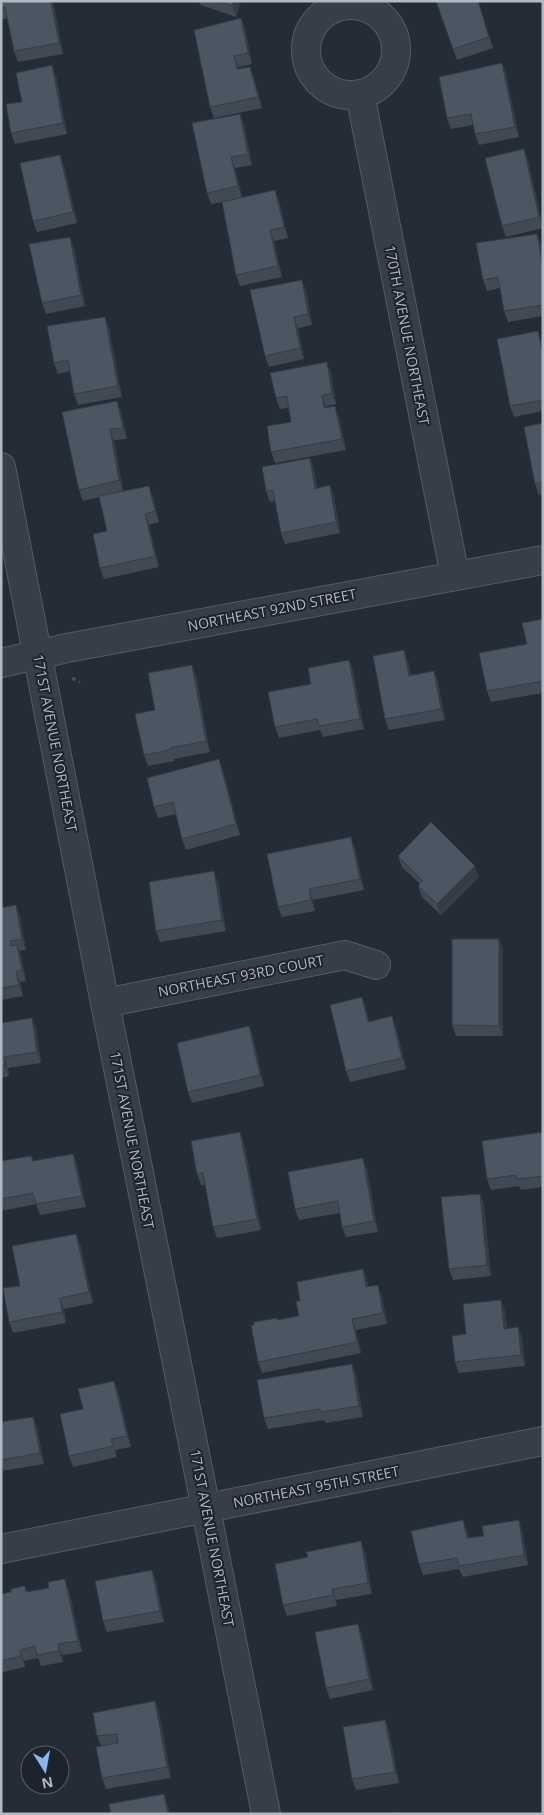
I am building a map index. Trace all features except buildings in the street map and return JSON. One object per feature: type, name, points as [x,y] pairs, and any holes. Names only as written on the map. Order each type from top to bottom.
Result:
[{"type":"street","name":"170TH AVENUE NORTHEAST","points":[[360,94],[455,576]]},
{"type":"street","name":"171ST AVENUE NORTHEAST","points":[[1,466],[105,1003],[266,1814]]},
{"type":"street","name":"NORTHEAST 92ND STREET","points":[[1,662],[543,560]]},
{"type":"street","name":"NORTHEAST 93RD COURT","points":[[105,1003],[345,955],[376,965]]},
{"type":"street","name":"NORTHEAST 95TH STREET","points":[[1,1549],[543,1441]]},
{"type":"path","points":[[72,678],[80,682]]}]
